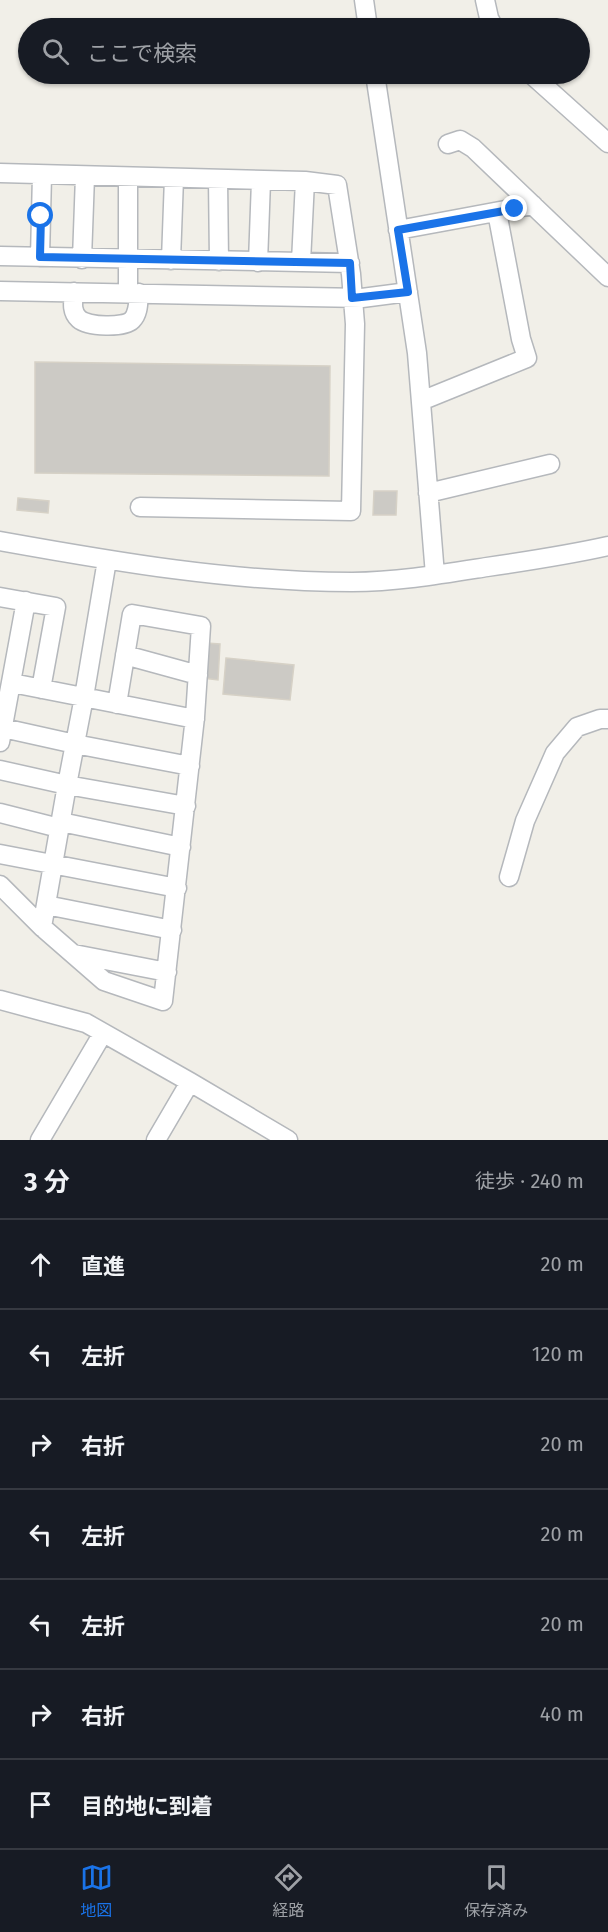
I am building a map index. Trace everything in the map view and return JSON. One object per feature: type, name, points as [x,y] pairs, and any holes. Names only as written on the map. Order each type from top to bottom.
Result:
[{"type":"street","points":[[364,0],[367,18]]},
{"type":"street","points":[[485,0],[489,18]]},
{"type":"street","points":[[376,84],[417,353],[435,575]]},
{"type":"street","points":[[542,84],[608,143]]},
{"type":"street","points":[[448,144],[460,140],[473,148],[608,277]]},
{"type":"street","points":[[0,173],[305,181],[338,185],[350,263],[355,324],[351,511],[140,507]]},
{"type":"street","points":[[40,257],[42,175]]},
{"type":"street","points":[[82,259],[85,176]]},
{"type":"street","points":[[74,292],[73,308],[78,318],[88,324],[121,326],[132,321],[137,312],[128,260],[128,177]]},
{"type":"street","points":[[171,260],[174,178]]},
{"type":"street","points":[[218,179],[219,261]]},
{"type":"street","points":[[258,262],[261,181]]},
{"type":"street","points":[[301,262],[305,181]]},
{"type":"street","points":[[398,230],[533,205]]},
{"type":"street","points":[[421,400],[527,358],[521,339],[497,212]]},
{"type":"street","points":[[0,256],[350,263]]},
{"type":"street","points":[[0,291],[352,298],[408,292]]},
{"type":"street","points":[[428,494],[550,464]]},
{"type":"street","points":[[0,541],[105,567],[145,567],[236,577],[353,582],[435,575],[573,554],[608,546]]},
{"type":"street","points":[[42,927],[105,567]]},
{"type":"street","points":[[0,597],[56,607],[41,689]]},
{"type":"street","points":[[26,602],[1,735],[75,744],[190,766]]},
{"type":"street","points":[[0,885],[42,927],[104,981],[163,1001],[195,719],[201,626],[132,614],[117,704]]},
{"type":"street","points":[[125,655],[198,675]]},
{"type":"street","points":[[12,683],[195,719]]},
{"type":"street","points":[[509,877],[525,821],[555,753],[577,727],[600,719],[608,719]]},
{"type":"street","points":[[0,770],[67,785],[186,806]]},
{"type":"street","points":[[0,813],[181,847]]},
{"type":"street","points":[[0,854],[177,888]]},
{"type":"street","points":[[46,905],[172,930]]},
{"type":"street","points":[[74,954],[167,972]]},
{"type":"street","points":[[0,1000],[86,1023],[190,1082],[279,1138]]},
{"type":"street","points":[[40,1140],[103,1033]]},
{"type":"street","points":[[156,1140],[190,1082]]},
{"type":"building","points":[[35,362],[330,366],[329,476],[35,473]]},
{"type":"building","points":[[374,491],[397,491],[396,515],[373,515]]},
{"type":"building","points":[[18,498],[49,501],[48,513],[17,510]]},
{"type":"building","points":[[206,643],[220,644],[218,680],[203,678]]},
{"type":"building","points":[[226,658],[294,665],[290,700],[223,694]]},
{"type":"route","points":[[41,216],[40,257],[350,263],[352,298],[362,298],[408,292],[398,230],[515,209]]}]
